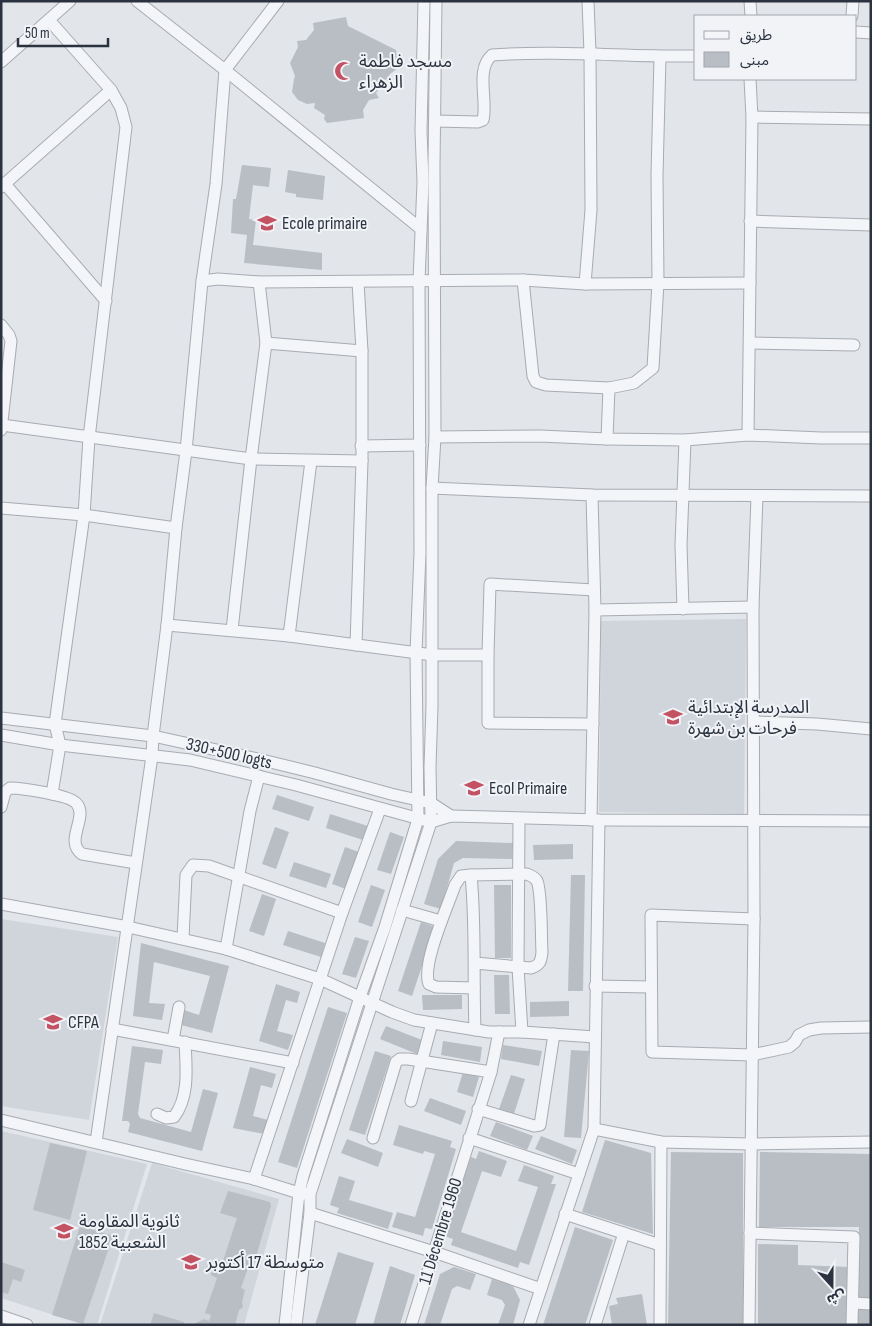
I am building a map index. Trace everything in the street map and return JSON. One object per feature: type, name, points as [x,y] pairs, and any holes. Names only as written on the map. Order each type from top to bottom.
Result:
[{"type":"street","points":[[1,62],[70,1]]},
{"type":"street","points":[[137,1],[421,229]]},
{"type":"street","points":[[96,1142],[152,756],[186,451],[202,281],[216,184],[225,70],[278,1]]},
{"type":"street","points":[[285,1325],[305,1194],[360,997],[385,927],[418,819],[416,652],[420,553],[419,281],[424,1]]},
{"type":"street","points":[[296,1325],[310,1212],[305,1194],[374,1004],[431,822],[432,488],[435,437],[436,1]]},
{"type":"street","points":[[584,284],[590,210],[590,53],[588,1]]},
{"type":"street","points":[[750,1],[751,15]]},
{"type":"street","points":[[852,15],[853,1]]},
{"type":"street","points":[[49,20],[111,90],[121,108],[126,127],[89,438],[84,515],[55,724],[60,745],[52,794]]},
{"type":"street","points":[[857,32],[871,33]]},
{"type":"street","points":[[421,132],[435,127],[483,120],[484,70],[488,58],[492,54],[590,53],[694,56]]},
{"type":"street","points":[[522,280],[533,376],[536,382],[546,385],[609,388],[634,383],[652,368],[658,283],[657,174],[660,56]]},
{"type":"street","points":[[748,435],[752,117],[750,80]]},
{"type":"street","points":[[106,301],[3,185],[111,90]]},
{"type":"street","points":[[752,117],[871,119]]},
{"type":"street","points":[[750,221],[871,225]]},
{"type":"street","points":[[202,281],[218,279],[259,282],[522,280],[584,284],[750,284]]},
{"type":"street","points":[[232,630],[266,343],[259,282]]},
{"type":"street","points":[[356,645],[362,460],[362,351],[358,282]]},
{"type":"street","points":[[1,325],[11,341],[1,430]]},
{"type":"street","points":[[266,343],[362,351]]},
{"type":"street","points":[[750,343],[854,345]]},
{"type":"street","points":[[607,439],[609,388]]},
{"type":"street","points":[[2,425],[251,459],[362,460]]},
{"type":"street","points":[[435,437],[540,436],[685,440],[748,435],[871,438]]},
{"type":"street","points":[[683,609],[682,545],[685,440]]},
{"type":"street","points":[[361,446],[420,445]]},
{"type":"street","points":[[289,636],[310,461]]},
{"type":"street","points":[[432,488],[592,495],[871,496]]},
{"type":"street","points":[[529,1325],[594,1129],[595,820],[593,724],[595,610],[592,495]]},
{"type":"street","points":[[749,1325],[754,919],[753,608],[757,496]]},
{"type":"street","points":[[1,508],[84,515],[176,528]]},
{"type":"street","points":[[593,724],[488,723],[488,654],[490,584],[594,590]]},
{"type":"street","points":[[595,610],[753,608]]},
{"type":"street","points":[[167,625],[289,636],[433,655],[488,654]]},
{"type":"street","name":"330+500 logts","points":[[1,718],[153,736],[316,773],[431,803],[451,816]]},
{"type":"street","points":[[754,722],[817,724],[871,729]]},
{"type":"street","points":[[1,735],[60,745],[190,760],[259,776],[431,822],[451,816],[595,820],[871,821]]},
{"type":"street","points":[[226,949],[254,793],[259,776]]},
{"type":"street","points":[[1,807],[5,792],[10,788],[52,794],[74,800],[78,804],[80,811],[74,842],[75,848],[82,854],[136,863]]},
{"type":"street","points":[[254,1179],[342,914],[380,809]]},
{"type":"street","points":[[519,819],[517,875],[518,967],[522,1032]]},
{"type":"street","points":[[184,938],[186,875],[190,868],[196,864],[209,866],[239,876],[342,914]]},
{"type":"street","points":[[474,988],[436,987],[429,984],[427,978],[441,921],[455,885],[461,876],[527,874],[534,877],[538,882],[542,952],[541,961],[538,966],[531,968],[475,963]]},
{"type":"street","points":[[471,875],[475,963],[475,1030]]},
{"type":"street","points":[[1,904],[184,938],[226,949],[320,979],[414,1020],[475,1030],[595,1037]]},
{"type":"street","points":[[402,910],[441,921]]},
{"type":"street","points":[[754,919],[651,915],[652,1052],[752,1055],[789,1047],[795,1042],[799,1034],[809,1030],[871,1027]]},
{"type":"street","points":[[595,986],[651,987]]},
{"type":"street","points":[[173,1040],[179,1007]]},
{"type":"street","points":[[411,1102],[432,1023]]},
{"type":"street","points":[[112,1029],[293,1063]]},
{"type":"street","name":"11 Décembre 1960","points":[[411,1325],[491,1072],[499,1032]]},
{"type":"street","points":[[478,1109],[534,1126],[540,1125],[554,1034]]},
{"type":"street","points":[[157,1114],[166,1118],[174,1117],[179,1111],[187,1078],[185,1042]]},
{"type":"street","points":[[373,1138],[396,1062],[400,1059],[491,1072]]},
{"type":"street","points":[[1,1120],[254,1179],[305,1194]]},
{"type":"street","points":[[594,1129],[660,1142],[751,1144],[871,1142]]},
{"type":"street","points":[[470,1138],[579,1174]]},
{"type":"street","points":[[660,1142],[660,1325]]},
{"type":"street","points":[[310,1212],[541,1289]]},
{"type":"street","points":[[566,1214],[660,1245]]},
{"type":"street","points":[[594,1325],[624,1233]]},
{"type":"street","points":[[750,1233],[854,1237],[852,1325]]},
{"type":"street","points":[[853,1303],[871,1304]]},
{"type":"street","points":[[1,1316],[28,1325]]},
{"type":"shaded area","name":"المدرسة الإبتدائية فرحات بن شهرة","points":[[746,619],[744,814],[599,812],[601,621]]},
{"type":"shaded area","name":"CFPA","points":[[1,919],[118,937],[89,1120],[1,1106]]},
{"type":"shaded area","name":"ثانوية المقاومة الشعبية 1852","points":[[1,1131],[147,1164],[97,1325],[85,1325],[1,1298]]},
{"type":"shaded area","name":"متوسطة 17 أكتوبر","points":[[152,1163],[279,1199],[244,1325],[100,1325]]},
{"type":"building","name":"مسجد فاطمة الزهراء","points":[[346,17],[348,26],[396,50],[398,68],[390,74],[376,93],[379,98],[369,100],[363,110],[364,118],[327,123],[324,119],[325,115],[314,108],[315,103],[307,104],[298,100],[292,92],[295,76],[290,63],[298,47],[297,41],[306,40],[314,30],[313,23]]},
{"type":"building","points":[[242,165],[271,168],[269,187],[253,185],[249,219],[256,220],[253,245],[322,253],[322,270],[244,263],[247,235],[231,233],[233,199],[236,199]]},
{"type":"building","points":[[288,170],[325,176],[323,200],[296,197],[296,194],[285,192]]},
{"type":"building","points":[[277,795],[314,807],[309,821],[272,809]]},
{"type":"building","points":[[330,814],[368,826],[363,840],[326,828]]},
{"type":"building","points":[[275,827],[289,832],[276,869],[262,864]]},
{"type":"building","points":[[390,832],[404,837],[391,874],[377,870]]},
{"type":"building","points":[[456,841],[513,843],[512,859],[463,858],[454,863],[441,909],[424,904],[438,859]]},
{"type":"building","points":[[573,844],[573,859],[534,860],[533,845]]},
{"type":"building","points":[[345,847],[359,852],[346,889],[332,884]]},
{"type":"building","points":[[294,862],[331,874],[326,888],[289,876]]},
{"type":"building","points":[[571,875],[585,875],[583,991],[568,991]]},
{"type":"building","points":[[371,885],[385,890],[372,927],[358,922]]},
{"type":"building","points":[[494,885],[511,885],[511,958],[495,958]]},
{"type":"building","points":[[262,894],[276,899],[264,936],[249,931]]},
{"type":"building","points":[[421,922],[435,927],[412,996],[398,991]]},
{"type":"building","points":[[288,931],[325,943],[321,957],[283,945]]},
{"type":"building","points":[[355,937],[369,941],[356,978],[342,974]]},
{"type":"building","points":[[141,943],[229,966],[212,1033],[181,1025],[184,1010],[199,1015],[210,976],[154,962],[149,1003],[165,1004],[162,1020],[133,1016]]},
{"type":"building","points":[[494,975],[509,975],[510,1014],[495,1014]]},
{"type":"building","points":[[276,984],[300,992],[297,1003],[286,1000],[277,1031],[293,1035],[288,1050],[259,1041]]},
{"type":"building","points":[[422,995],[462,995],[462,1009],[423,1010]]},
{"type":"building","points":[[569,1001],[569,1016],[530,1017],[530,1002]]},
{"type":"building","points":[[328,1007],[347,1013],[297,1168],[278,1162]]},
{"type":"building","points":[[386,1026],[422,1040],[417,1054],[380,1039]]},
{"type":"building","points":[[443,1041],[482,1047],[480,1062],[441,1055]]},
{"type":"building","points":[[503,1045],[542,1051],[539,1066],[501,1059]]},
{"type":"building","points":[[132,1046],[163,1050],[161,1064],[145,1062],[138,1114],[140,1118],[191,1132],[203,1089],[218,1093],[202,1151],[128,1132],[130,1124],[128,1121],[122,1121]]},
{"type":"building","points":[[571,1050],[589,1051],[581,1138],[564,1137]]},
{"type":"building","points":[[375,1051],[391,1056],[365,1135],[349,1130]]},
{"type":"building","points":[[250,1067],[276,1074],[272,1088],[261,1085],[253,1116],[268,1120],[264,1134],[233,1128]]},
{"type":"building","points":[[463,1072],[479,1077],[473,1097],[457,1092]]},
{"type":"building","points":[[511,1075],[525,1079],[513,1117],[498,1112]]},
{"type":"building","points":[[430,1098],[466,1111],[461,1125],[424,1111]]},
{"type":"building","points":[[496,1122],[533,1136],[527,1150],[490,1136]]},
{"type":"building","points":[[399,1125],[452,1141],[450,1147],[456,1149],[432,1229],[425,1228],[423,1236],[392,1227],[397,1212],[415,1217],[435,1154],[424,1151],[423,1154],[393,1145]]},
{"type":"building","points":[[541,1136],[577,1150],[572,1164],[535,1149]]},
{"type":"building","points":[[347,1139],[383,1153],[378,1167],[341,1153]]},
{"type":"building","points":[[605,1140],[651,1153],[653,1234],[582,1212]]},
{"type":"building","points":[[50,1143],[87,1151],[70,1220],[33,1210]]},
{"type":"building","points":[[479,1151],[507,1161],[501,1177],[482,1171],[461,1232],[516,1251],[538,1187],[518,1181],[524,1165],[554,1176],[551,1184],[556,1184],[529,1265],[520,1262],[518,1268],[451,1245],[453,1239],[444,1236],[471,1157],[476,1159]]},
{"type":"building","points":[[671,1152],[743,1153],[743,1325],[668,1325]]},
{"type":"building","points":[[760,1152],[871,1154],[871,1299],[857,1299],[859,1227],[759,1227]]},
{"type":"building","points":[[339,1176],[355,1181],[349,1200],[393,1213],[388,1229],[337,1213],[339,1208],[330,1205]]},
{"type":"building","points":[[228,1191],[270,1202],[271,1206],[252,1270],[248,1268],[241,1288],[245,1290],[242,1302],[243,1307],[239,1310],[235,1325],[192,1325],[204,1319],[209,1321],[211,1315],[205,1313],[217,1278],[211,1275],[216,1259],[223,1261],[237,1218],[220,1213]]},
{"type":"building","points":[[80,1226],[113,1236],[83,1324],[52,1315]]},
{"type":"building","points":[[575,1227],[613,1240],[585,1325],[543,1325]]},
{"type":"building","points":[[758,1244],[798,1245],[798,1265],[850,1267],[849,1325],[758,1325]]},
{"type":"building","points":[[338,1252],[374,1263],[355,1325],[315,1325]]},
{"type":"building","points":[[1,1262],[25,1270],[21,1282],[13,1279],[8,1294],[1,1292]]},
{"type":"building","points":[[390,1266],[415,1275],[400,1325],[373,1325]]},
{"type":"building","points":[[454,1267],[476,1274],[470,1290],[457,1286],[452,1289],[440,1325],[424,1325],[440,1274]]},
{"type":"building","points":[[492,1279],[513,1286],[520,1300],[513,1325],[498,1325],[505,1305],[502,1300],[487,1295]]},
{"type":"building","points":[[642,1294],[647,1325],[612,1325],[609,1306],[618,1304],[616,1298]]},
{"type":"building","points":[[858,1308],[871,1308],[871,1325],[858,1325]]},
{"type":"building","points":[[154,1313],[184,1322],[184,1325],[150,1325]]},
{"type":"place","name":"مسجد فاطمة الزهراء","points":[[344,71]]},
{"type":"place","name":"Ecole primaire","points":[[267,223]]},
{"type":"place","name":"المدرسة الإبتدائية فرحات بن شهرة","points":[[673,717]]},
{"type":"place","name":"Ecol Primaire","points":[[474,788]]},
{"type":"place","name":"CFPA","points":[[53,1022]]},
{"type":"place","name":"ثانوية المقاومة الشعبية 1852","points":[[64,1231]]},
{"type":"place","name":"متوسطة 17 أكتوبر","points":[[191,1262]]}]
